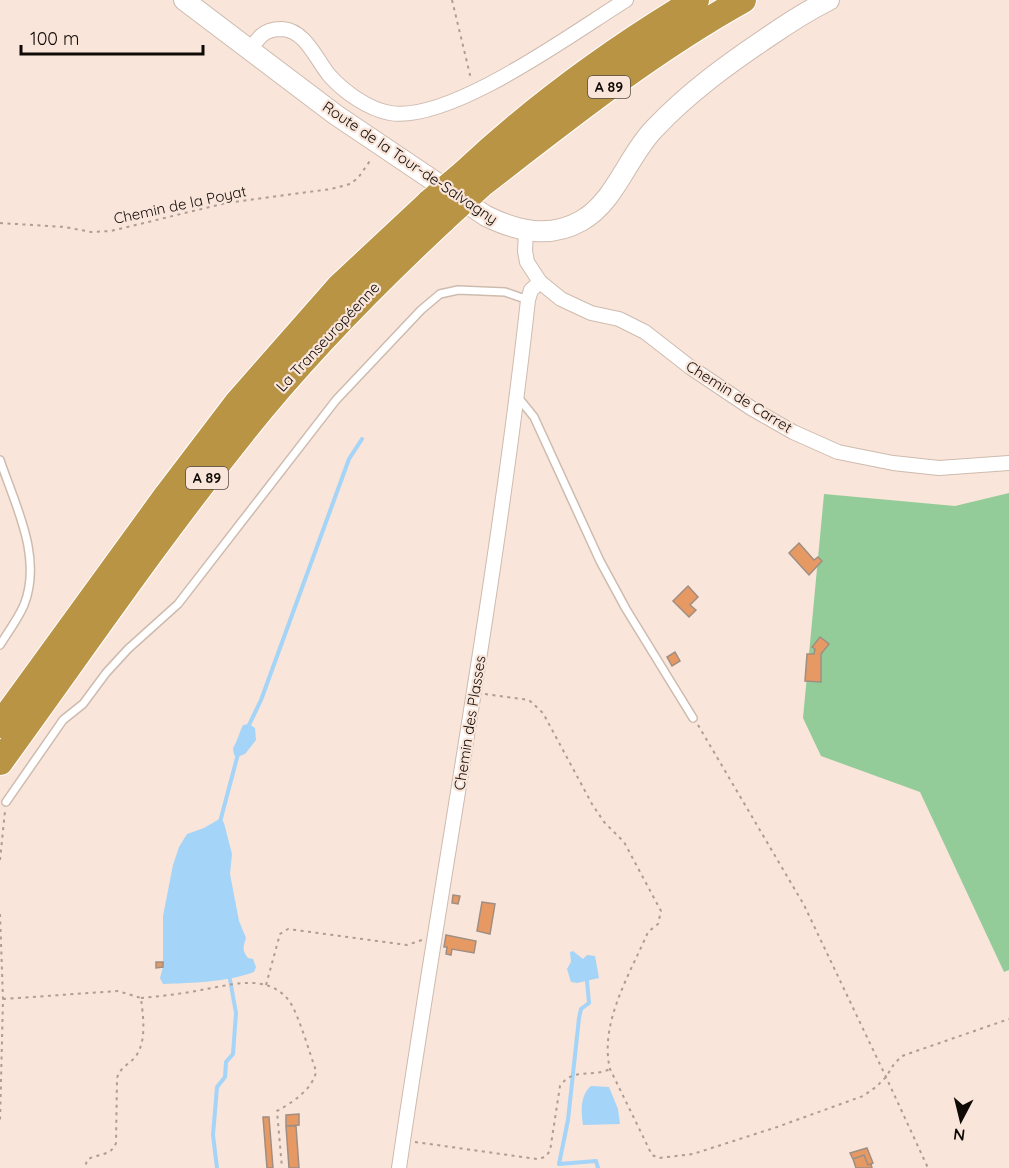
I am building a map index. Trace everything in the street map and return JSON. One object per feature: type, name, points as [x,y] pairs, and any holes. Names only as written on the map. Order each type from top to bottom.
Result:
[{"type":"highway","name":"La Transeuropéenne","points":[[473,179],[491,147],[602,62],[696,0]]},
{"type":"highway","name":"La Transeuropéenne","points":[[0,725],[167,495],[237,403],[339,287],[473,179],[670,45],[743,0]]},
{"type":"highway","name":"La Transeuropéenne","points":[[0,762],[178,516],[242,432],[329,331],[393,267],[437,210]]},
{"type":"street","name":"Route de la Tour-de-Salvagny","points":[[184,0],[328,110],[486,216],[508,227],[544,232],[562,229],[596,211],[652,130],[702,84],[741,55],[811,9],[829,0]]},
{"type":"street","points":[[249,51],[262,35],[275,29],[293,32],[299,35],[330,76],[358,100],[386,112],[403,114],[419,112],[474,92],[526,63],[626,0]]},
{"type":"street","name":"Chemin de Carret","points":[[526,231],[527,262],[540,282],[561,298],[591,313],[619,319],[645,332],[690,367],[751,408],[793,432],[838,452],[893,463],[939,468],[1009,463]]},
{"type":"street","name":"Chemin des Plasses","points":[[399,1168],[476,688],[517,396],[528,300],[531,290],[540,282]]},
{"type":"lane","points":[[6,802],[63,720],[83,704],[106,673],[128,650],[178,604],[336,400],[421,310],[441,294],[458,290],[505,292],[528,300]]},
{"type":"lane","points":[[517,396],[534,417],[586,535],[611,581],[693,718]]},
{"type":"lane","points":[[0,460],[28,541],[31,560],[29,586],[24,604],[0,645]]},
{"type":"path","points":[[452,0],[474,92]]},
{"type":"path","name":"Chemin de la Poyat","points":[[0,223],[65,227],[91,232],[111,231],[226,203],[331,189],[350,184],[358,178],[381,145]]},
{"type":"path","points":[[476,688],[492,696],[512,696],[529,700],[543,712],[591,804],[604,822],[624,842],[661,911],[658,924],[648,932],[611,1018],[607,1055],[610,1069],[652,1155],[659,1158],[693,1154],[863,1096],[886,1077],[902,1056],[1009,1019]]},
{"type":"path","points":[[693,718],[804,905],[928,1168]]},
{"type":"path","points":[[0,860],[6,802]]},
{"type":"path","points":[[0,914],[3,999],[0,1122]]},
{"type":"path","points":[[266,985],[280,934],[288,929],[407,945],[422,940],[424,932]]},
{"type":"path","points":[[3,999],[118,991],[141,998],[234,983],[266,985],[279,990],[291,1004],[316,1071],[315,1077],[294,1102],[277,1111],[282,1168]]},
{"type":"path","points":[[85,1168],[87,1160],[93,1156],[109,1153],[114,1149],[117,1078],[119,1071],[135,1058],[142,1041],[144,1021],[141,998]]},
{"type":"path","points":[[404,1135],[419,1143],[537,1159],[550,1151],[560,1086],[566,1078],[579,1074],[599,1074],[610,1069]]},
{"type":"green space","points":[[1009,493],[1009,970],[1004,972],[920,792],[821,756],[803,718],[824,494],[955,506]]},
{"type":"water","points":[[249,724],[255,728],[256,740],[245,754],[237,757],[234,755],[233,748],[243,725]]},
{"type":"water","points":[[221,818],[232,854],[230,874],[239,921],[246,938],[244,951],[248,958],[253,959],[256,967],[254,972],[233,978],[163,984],[160,978],[163,967],[163,916],[179,847],[187,834],[204,828]]},
{"type":"water","points":[[573,951],[583,959],[587,955],[595,956],[599,978],[577,983],[571,982],[567,969],[571,962],[570,952]]},
{"type":"water","points":[[591,1086],[609,1087],[618,1109],[620,1124],[583,1125],[583,1099]]},
{"type":"building","points":[[799,543],[814,560],[818,557],[822,561],[809,575],[789,553]]},
{"type":"building","points":[[688,586],[698,597],[690,605],[696,610],[689,617],[673,601]]},
{"type":"building","points":[[820,637],[829,644],[821,654],[821,682],[805,681],[807,654],[814,654],[815,649],[812,647]]},
{"type":"building","points":[[675,652],[680,661],[672,666],[667,657]]},
{"type":"building","points":[[453,895],[460,896],[458,904],[452,903]]},
{"type":"building","points":[[482,902],[495,904],[490,934],[477,931]]},
{"type":"building","points":[[446,935],[476,941],[474,953],[452,949],[451,955],[446,954],[447,947],[444,947]]},
{"type":"building","points":[[156,962],[163,962],[163,967],[156,968]]},
{"type":"building","points":[[299,1114],[299,1125],[286,1126],[286,1115]]},
{"type":"building","points":[[263,1117],[269,1117],[273,1168],[267,1168]]},
{"type":"building","points":[[286,1126],[296,1126],[299,1168],[289,1168]]},
{"type":"building","points":[[867,1148],[873,1163],[868,1165],[864,1155],[853,1159],[850,1153]]},
{"type":"building","points":[[864,1155],[868,1165],[871,1164],[872,1168],[856,1168],[853,1159]]},
{"type":"waterway","points":[[248,727],[261,700],[349,459],[362,439]]},
{"type":"waterway","points":[[220,822],[238,754]]},
{"type":"waterway","points":[[217,1168],[213,1135],[217,1087],[225,1077],[226,1062],[233,1054],[236,1013],[229,974]]},
{"type":"waterway","points":[[587,981],[589,1003],[581,1009],[579,1018],[568,1120],[559,1164],[596,1161],[598,1168]]}]
